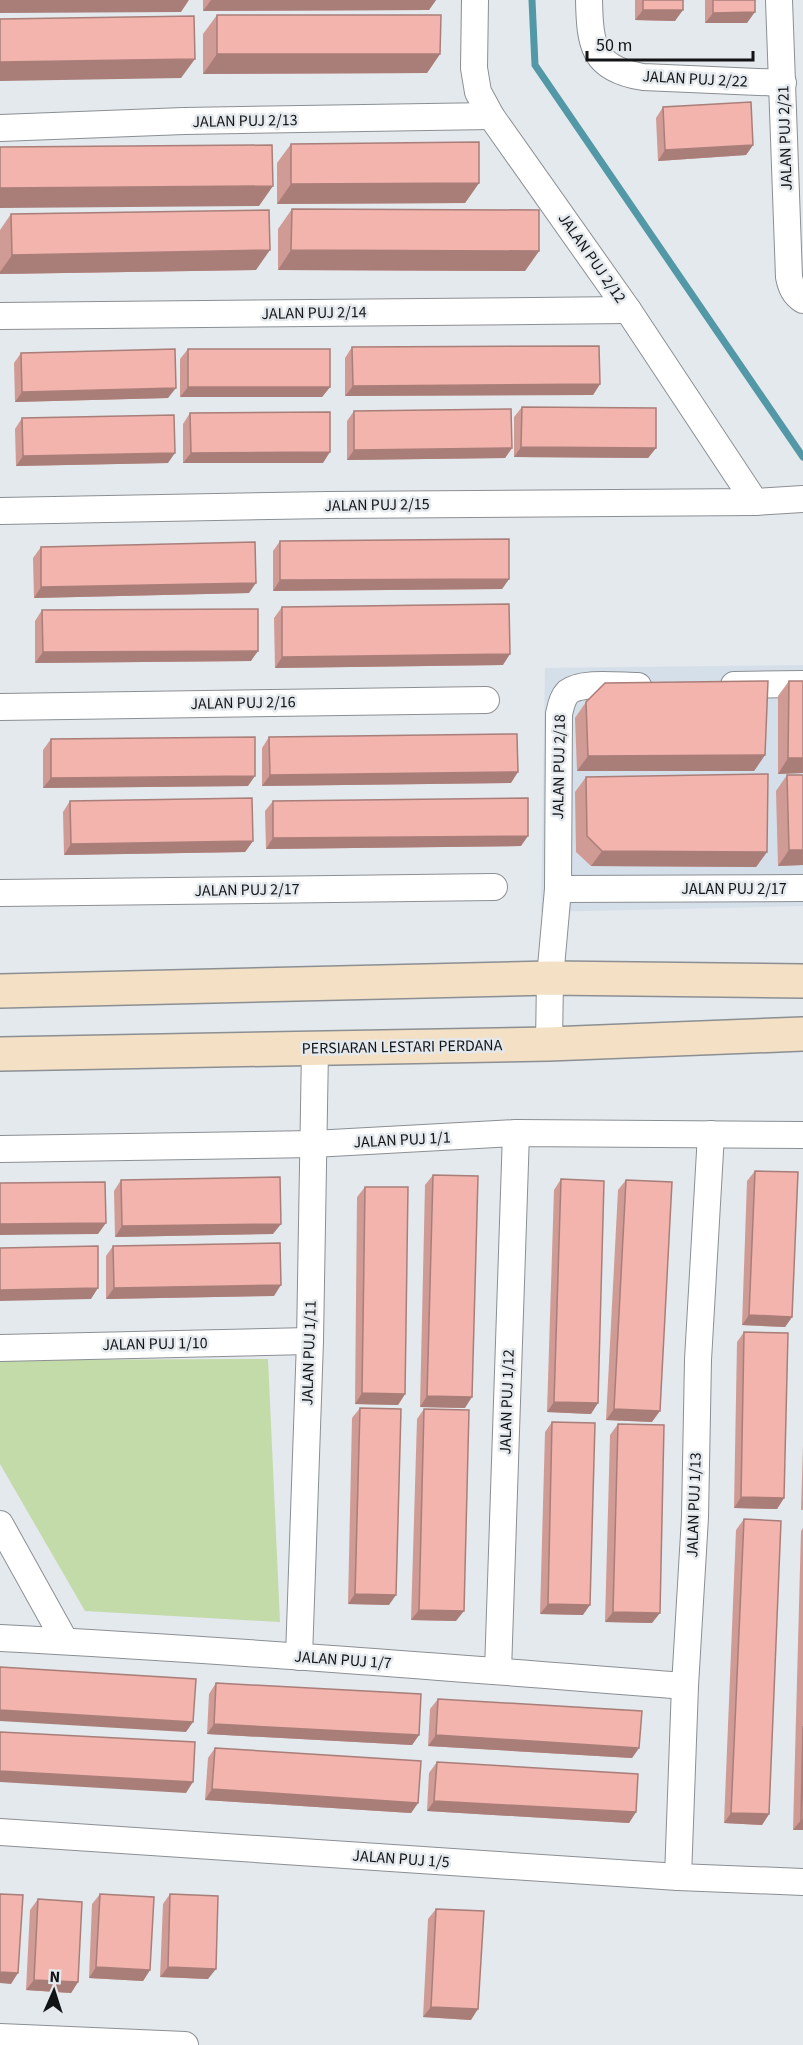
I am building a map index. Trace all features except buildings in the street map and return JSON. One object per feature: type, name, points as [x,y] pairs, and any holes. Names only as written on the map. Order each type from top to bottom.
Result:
[{"type":"main road","points":[[0,991],[550,978],[803,981]]},
{"type":"main road","name":"PERSIARAN LESTARI PERDANA","points":[[0,1054],[549,1044],[803,1034]]},
{"type":"street","name":"JALAN PUJ 2/12","points":[[475,0],[474,68],[478,92],[491,116],[628,310],[755,502]]},
{"type":"street","name":"JALAN PUJ 2/22","points":[[589,0],[591,36],[597,53],[608,67],[624,74],[643,77],[783,83]]},
{"type":"street","name":"JALAN PUJ 2/21","points":[[779,0],[789,277],[797,296],[803,300]]},
{"type":"street","name":"JALAN PUJ 2/13","points":[[0,128],[184,121],[491,116]]},
{"type":"street","name":"JALAN PUJ 2/14","points":[[0,316],[628,310]]},
{"type":"street","points":[[755,502],[794,500]]},
{"type":"street","name":"JALAN PUJ 2/15","points":[[0,512],[329,505],[755,502]]},
{"type":"street","points":[[710,685],[803,684]]},
{"type":"street","name":"JALAN PUJ 2/18","points":[[549,1044],[550,978],[558,889],[559,714],[562,701],[567,693],[578,687],[663,686]]},
{"type":"street","name":"JALAN PUJ 2/16","points":[[0,707],[486,700]]},
{"type":"street","name":"JALAN PUJ 2/17","points":[[0,893],[494,888]]},
{"type":"street","name":"JALAN PUJ 2/17","points":[[558,889],[803,888]]},
{"type":"street","name":"JALAN PUJ 1/11","points":[[299,1658],[310,1341],[315,1049]]},
{"type":"street","name":"JALAN PUJ 1/1","points":[[0,1149],[312,1144],[516,1133],[803,1135]]},
{"type":"street","name":"JALAN PUJ 1/12","points":[[498,1671],[516,1133]]},
{"type":"street","name":"JALAN PUJ 1/13","points":[[678,1877],[685,1686],[695,1517],[698,1360],[711,1134]]},
{"type":"street","name":"JALAN PUJ 1/10","points":[[0,1348],[310,1341]]},
{"type":"street","points":[[0,1524],[65,1641]]},
{"type":"street","name":"JALAN PUJ 1/7","points":[[0,1638],[204,1648],[299,1658],[685,1686]]},
{"type":"street","name":"JALAN PUJ 1/5","points":[[0,1832],[678,1877],[803,1882]]},
{"type":"street","points":[[0,2037],[185,2045]]},
{"type":"shaded area","points":[[803,665],[803,906],[541,912],[545,668]]},
{"type":"green space","points":[[268,1359],[280,1622],[85,1611],[0,1464],[0,1360]]},
{"type":"waterway","points":[[532,0],[535,65],[803,457]]}]
